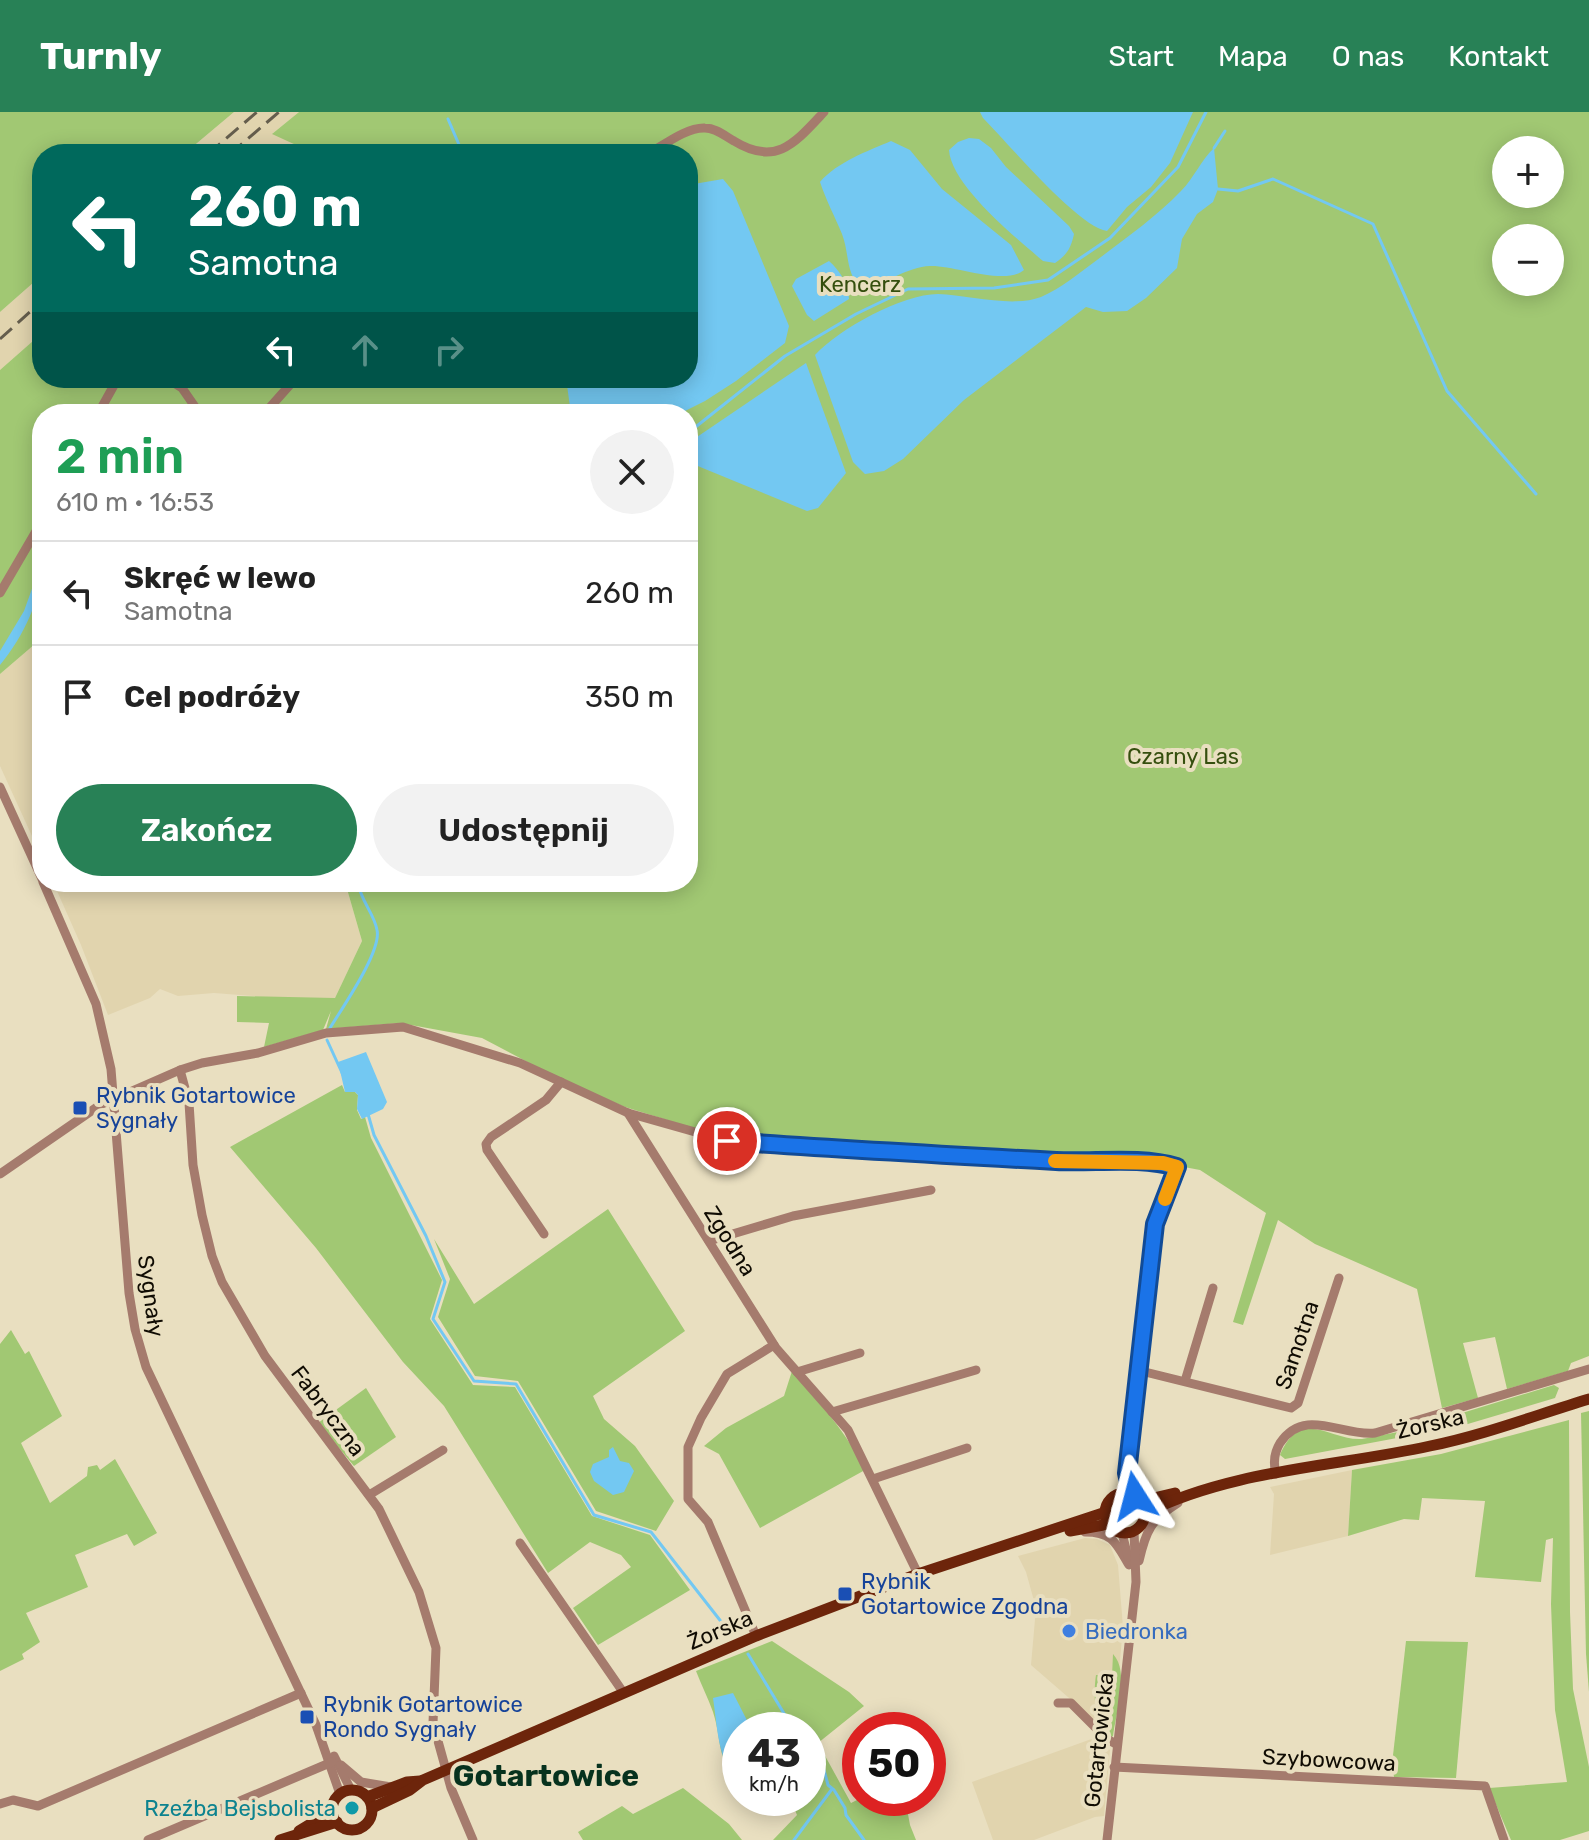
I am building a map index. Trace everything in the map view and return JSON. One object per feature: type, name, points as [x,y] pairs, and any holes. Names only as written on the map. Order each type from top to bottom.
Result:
[{"type":"main road","name":"Żorska","points":[[1131,1497],[1234,1482],[1430,1446],[1589,1399]]},
{"type":"main road","name":"Żorska","points":[[1145,1513],[1191,1494],[1234,1482]]},
{"type":"main road","points":[[1131,1497],[1145,1513],[1142,1524],[1128,1532],[1109,1524],[1106,1512],[1109,1502],[1131,1497]]},
{"type":"main road","name":"Żorska","points":[[369,1802],[410,1790],[423,1780],[756,1636],[918,1574],[1106,1512]]},
{"type":"main road","name":"Żorska","points":[[1040,1536],[1109,1524]]},
{"type":"main road","name":"Żorska","points":[[369,1802],[407,1782],[423,1780]]},
{"type":"main road","points":[[345,1792],[361,1792],[369,1802],[369,1820],[360,1828],[347,1829],[335,1817],[334,1802],[345,1792]]},
{"type":"main road","points":[[280,1840],[335,1817]]},
{"type":"street","points":[[667,144],[704,127],[716,130],[750,152],[762,154],[777,151],[800,137],[824,112]]},
{"type":"street","points":[[273,404],[287,388]]},
{"type":"street","points":[[0,593],[32,538]]},
{"type":"street","name":"Sygnały","points":[[0,787],[32,856]]},
{"type":"street","name":"Sygnały","points":[[48,892],[96,1004],[111,1069],[128,1286],[140,1349],[162,1405],[301,1693],[345,1792]]},
{"type":"street","points":[[0,1174],[114,1097],[180,1070],[258,1053],[326,1033],[403,1027],[520,1063],[628,1113],[727,1141],[1072,1162],[1163,1163],[1177,1167],[1155,1224],[1127,1473],[1131,1497]]},
{"type":"street","name":"Fabryczna","points":[[180,1070],[189,1103],[193,1165],[202,1215],[222,1282],[265,1356],[389,1525],[419,1592],[433,1630],[437,1659],[433,1723],[453,1795],[473,1840]]},
{"type":"street","points":[[544,1234],[487,1150],[486,1144],[491,1137],[546,1100],[561,1082]]},
{"type":"street","name":"Zgodna","points":[[628,1113],[774,1345],[848,1430],[918,1574]]},
{"type":"street","points":[[709,1241],[793,1216],[931,1190]]},
{"type":"street","name":"Samotna","points":[[1137,1370],[1291,1408],[1298,1403],[1339,1278]]},
{"type":"street","points":[[1185,1381],[1213,1288]]},
{"type":"street","points":[[756,1636],[708,1522],[688,1499],[688,1447],[727,1374],[774,1345]]},
{"type":"street","points":[[797,1372],[860,1353]]},
{"type":"street","name":"Żorska","points":[[1276,1474],[1274,1462],[1278,1446],[1301,1425],[1321,1423],[1359,1434],[1375,1433],[1589,1369]]},
{"type":"street","points":[[832,1412],[976,1370]]},
{"type":"street","points":[[873,1479],[967,1448]]},
{"type":"street","points":[[369,1495],[443,1450]]},
{"type":"street","points":[[1133,1568],[1142,1542],[1159,1515],[1191,1494]]},
{"type":"street","points":[[1069,1531],[1107,1535],[1133,1568]]},
{"type":"street","name":"Gotartowicka","points":[[1107,1840],[1132,1597],[1133,1568],[1128,1532]]},
{"type":"street","points":[[520,1543],[623,1692]]},
{"type":"street","points":[[0,1804],[13,1800],[38,1806],[301,1693]]},
{"type":"street","points":[[1058,1703],[1071,1703],[1116,1744]]},
{"type":"street","points":[[148,1840],[333,1762]]},
{"type":"street","name":"Żorska","points":[[333,1762],[367,1785],[393,1788]]},
{"type":"street","name":"Szybowcowa","points":[[1114,1767],[1485,1786],[1504,1840]]},
{"type":"shaded area","points":[[234,112],[299,112],[273,133],[295,144],[196,144]]},
{"type":"shaded area","points":[[32,284],[32,342],[0,370],[0,312]]},
{"type":"shaded area","points":[[32,647],[32,836],[0,766],[0,674]]},
{"type":"shaded area","points":[[57,892],[348,892],[362,941],[335,998],[214,993],[178,996],[160,989],[150,998],[108,1015]]},
{"type":"shaded area","points":[[1352,1470],[1348,1536],[1270,1555],[1274,1494],[1270,1487]]},
{"type":"shaded area","points":[[1085,1538],[1110,1545],[1118,1565],[1123,1627],[1113,1736],[1031,1665],[1036,1608],[1018,1556]]},
{"type":"shaded area","points":[[1097,1737],[1110,1750],[1104,1816],[1034,1840],[993,1840],[972,1782]]},
{"type":"green space","points":[[0,112],[234,112],[196,144],[32,144],[32,284],[0,312]]},
{"type":"green space","name":"Czarny Las","points":[[299,112],[1589,112],[1589,1356],[1571,1363],[1568,1371],[1507,1389],[1495,1337],[1463,1343],[1478,1398],[1442,1408],[1417,1289],[1315,1244],[1278,1220],[1243,1325],[1233,1322],[1266,1213],[1200,1170],[1163,1163],[722,1137],[625,1107],[562,1080],[482,1038],[400,1023],[326,1029],[331,1011],[323,1030],[264,1047],[269,1023],[237,1022],[237,996],[335,998],[362,941],[348,892],[698,892],[698,404],[32,404],[32,647],[0,674],[0,370],[32,342],[32,388],[698,388],[698,144],[294,144],[272,134]]},
{"type":"green space","points":[[342,1085],[345,1092],[358,1095],[357,1110],[361,1119],[365,1117],[371,1138],[442,1280],[430,1319],[473,1385],[515,1387],[592,1516],[650,1535],[690,1590],[598,1645],[573,1608],[631,1567],[621,1555],[590,1542],[548,1573],[444,1406],[403,1362],[316,1248],[230,1147]]},
{"type":"green space","points":[[608,1209],[685,1331],[593,1396],[604,1419],[635,1446],[674,1501],[656,1531],[596,1511],[518,1381],[475,1376],[438,1317],[450,1279],[434,1239],[474,1304]]},
{"type":"green space","points":[[11,1330],[25,1354],[29,1351],[62,1416],[21,1443],[50,1503],[87,1476],[88,1467],[97,1465],[100,1470],[115,1459],[157,1533],[134,1546],[127,1534],[75,1555],[88,1587],[26,1613],[40,1642],[22,1654],[24,1659],[0,1671],[0,1344]]},
{"type":"green space","points":[[792,1371],[841,1430],[865,1470],[760,1528],[719,1454],[704,1446],[726,1428],[784,1396]]},
{"type":"green space","points":[[1554,1385],[1559,1388],[1555,1398],[1461,1426],[1285,1459],[1280,1455],[1288,1440],[1297,1432],[1307,1429],[1362,1439],[1403,1431]]},
{"type":"green space","points":[[366,1388],[396,1437],[354,1466],[318,1423]]},
{"type":"green space","points":[[1589,1411],[1589,1692],[1581,1413]]},
{"type":"green space","points":[[1569,1420],[1573,1689],[1589,1767],[1589,1831],[1560,1840],[1511,1840],[1489,1788],[1567,1782],[1555,1710],[1551,1604],[1553,1538],[1546,1540],[1541,1582],[1475,1577],[1485,1501],[1422,1498],[1419,1520],[1404,1519],[1348,1536],[1352,1470],[1441,1454]]},
{"type":"green space","points":[[772,1641],[849,1692],[864,1706],[857,1712],[842,1712],[842,1724],[826,1737],[826,1712],[722,1712],[722,1752],[713,1712],[696,1671]]},
{"type":"green space","points":[[1406,1641],[1468,1642],[1456,1778],[1394,1777],[1392,1764]]},
{"type":"green space","points":[[1113,1654],[1121,1671],[1121,1682],[1113,1736],[1110,1738],[1098,1717],[1095,1691],[1096,1675],[1112,1676]]},
{"type":"green space","points":[[826,1758],[842,1787],[842,1816],[908,1816],[916,1840],[773,1840],[796,1816],[826,1816]]},
{"type":"green space","points":[[683,1788],[729,1824],[742,1840],[583,1840],[578,1832],[622,1806],[633,1814]]},
{"type":"water","points":[[980,112],[1193,112],[1170,163],[1107,231],[1094,226],[1061,200]]},
{"type":"water","points":[[969,138],[979,139],[991,148],[1006,167],[1069,226],[1074,234],[1071,243],[1055,263],[1043,261],[1017,239],[961,179],[949,150]]},
{"type":"water","points":[[891,141],[910,150],[942,189],[1011,245],[1024,270],[992,276],[922,267],[864,291],[851,272],[842,234],[820,182],[844,163]]},
{"type":"water","points":[[1214,148],[1218,189],[1213,202],[1197,214],[1182,239],[1177,268],[1146,298],[1127,311],[1103,312],[1086,307],[964,400],[903,459],[884,471],[865,474],[853,462],[815,355],[826,345],[872,315],[923,296],[938,294],[1017,301],[1049,293],[1161,210],[1186,186]]},
{"type":"water","points":[[723,179],[733,191],[789,326],[785,343],[736,381],[698,404],[570,404],[567,388],[698,388],[698,183]]},
{"type":"water","points":[[829,261],[843,278],[849,299],[814,321],[807,315],[792,286],[796,279]]},
{"type":"water","points":[[806,363],[846,473],[818,508],[807,511],[698,466],[698,436]]},
{"type":"water","points":[[32,589],[30,616],[17,642],[0,665],[0,651],[24,611]]},
{"type":"water","points":[[366,1052],[387,1102],[383,1109],[362,1119],[357,1109],[358,1095],[345,1092],[338,1062]]},
{"type":"water","points":[[613,1447],[620,1461],[629,1463],[634,1471],[624,1492],[613,1495],[594,1481],[590,1472],[593,1464],[609,1457],[609,1450]]},
{"type":"water","points":[[733,1693],[743,1712],[722,1712],[722,1752],[717,1730],[713,1698]]},
{"type":"waterway","points":[[698,425],[785,356],[856,314],[908,289],[994,288],[1048,280],[1110,238],[1178,167],[1206,112]]},
{"type":"waterway","points":[[448,119],[459,144]]},
{"type":"waterway","points":[[1214,148],[1225,131]]},
{"type":"waterway","points":[[1218,189],[1238,191],[1273,179],[1373,224],[1447,391],[1536,494]]},
{"type":"waterway","points":[[330,1028],[360,979],[377,939],[375,924],[360,892]]},
{"type":"waterway","points":[[327,1040],[343,1075]]},
{"type":"waterway","points":[[368,1114],[374,1135],[426,1236],[445,1282],[433,1319],[474,1381],[516,1384],[594,1515],[651,1532],[730,1633]]},
{"type":"waterway","points":[[748,1654],[783,1712]]},
{"type":"waterway","points":[[826,1778],[864,1840]]},
{"type":"waterway","points":[[794,1840],[832,1789]]},
{"type":"railway","points":[[220,144],[257,112]]},
{"type":"railway","points":[[242,144],[279,112]]},
{"type":"railway","points":[[0,339],[32,310]]},
{"type":"slow traffic","points":[[1055,1161],[1163,1163],[1177,1167],[1165,1199]]},
{"type":"place","name":"Rybnik Gotartowice Sygnały","points":[[80,1108]]},
{"type":"place","name":"Rybnik Gotartowice Zgodna","points":[[845,1594]]},
{"type":"place","name":"Biedronka","points":[[1069,1631]]},
{"type":"place","name":"Rybnik Gotartowice Rondo Sygnały","points":[[307,1717]]},
{"type":"place","name":"Rzeźba Bejsbolista","points":[[352,1808]]},
{"type":"district","name":"Gotartowice","points":[[546,1776]]},
{"type":"route","points":[[727,1141],[1072,1162],[1163,1163],[1177,1167],[1155,1224],[1127,1473],[1135,1496]]},
{"type":"park label","name":"Kencerz","points":[[860,284]]}]
